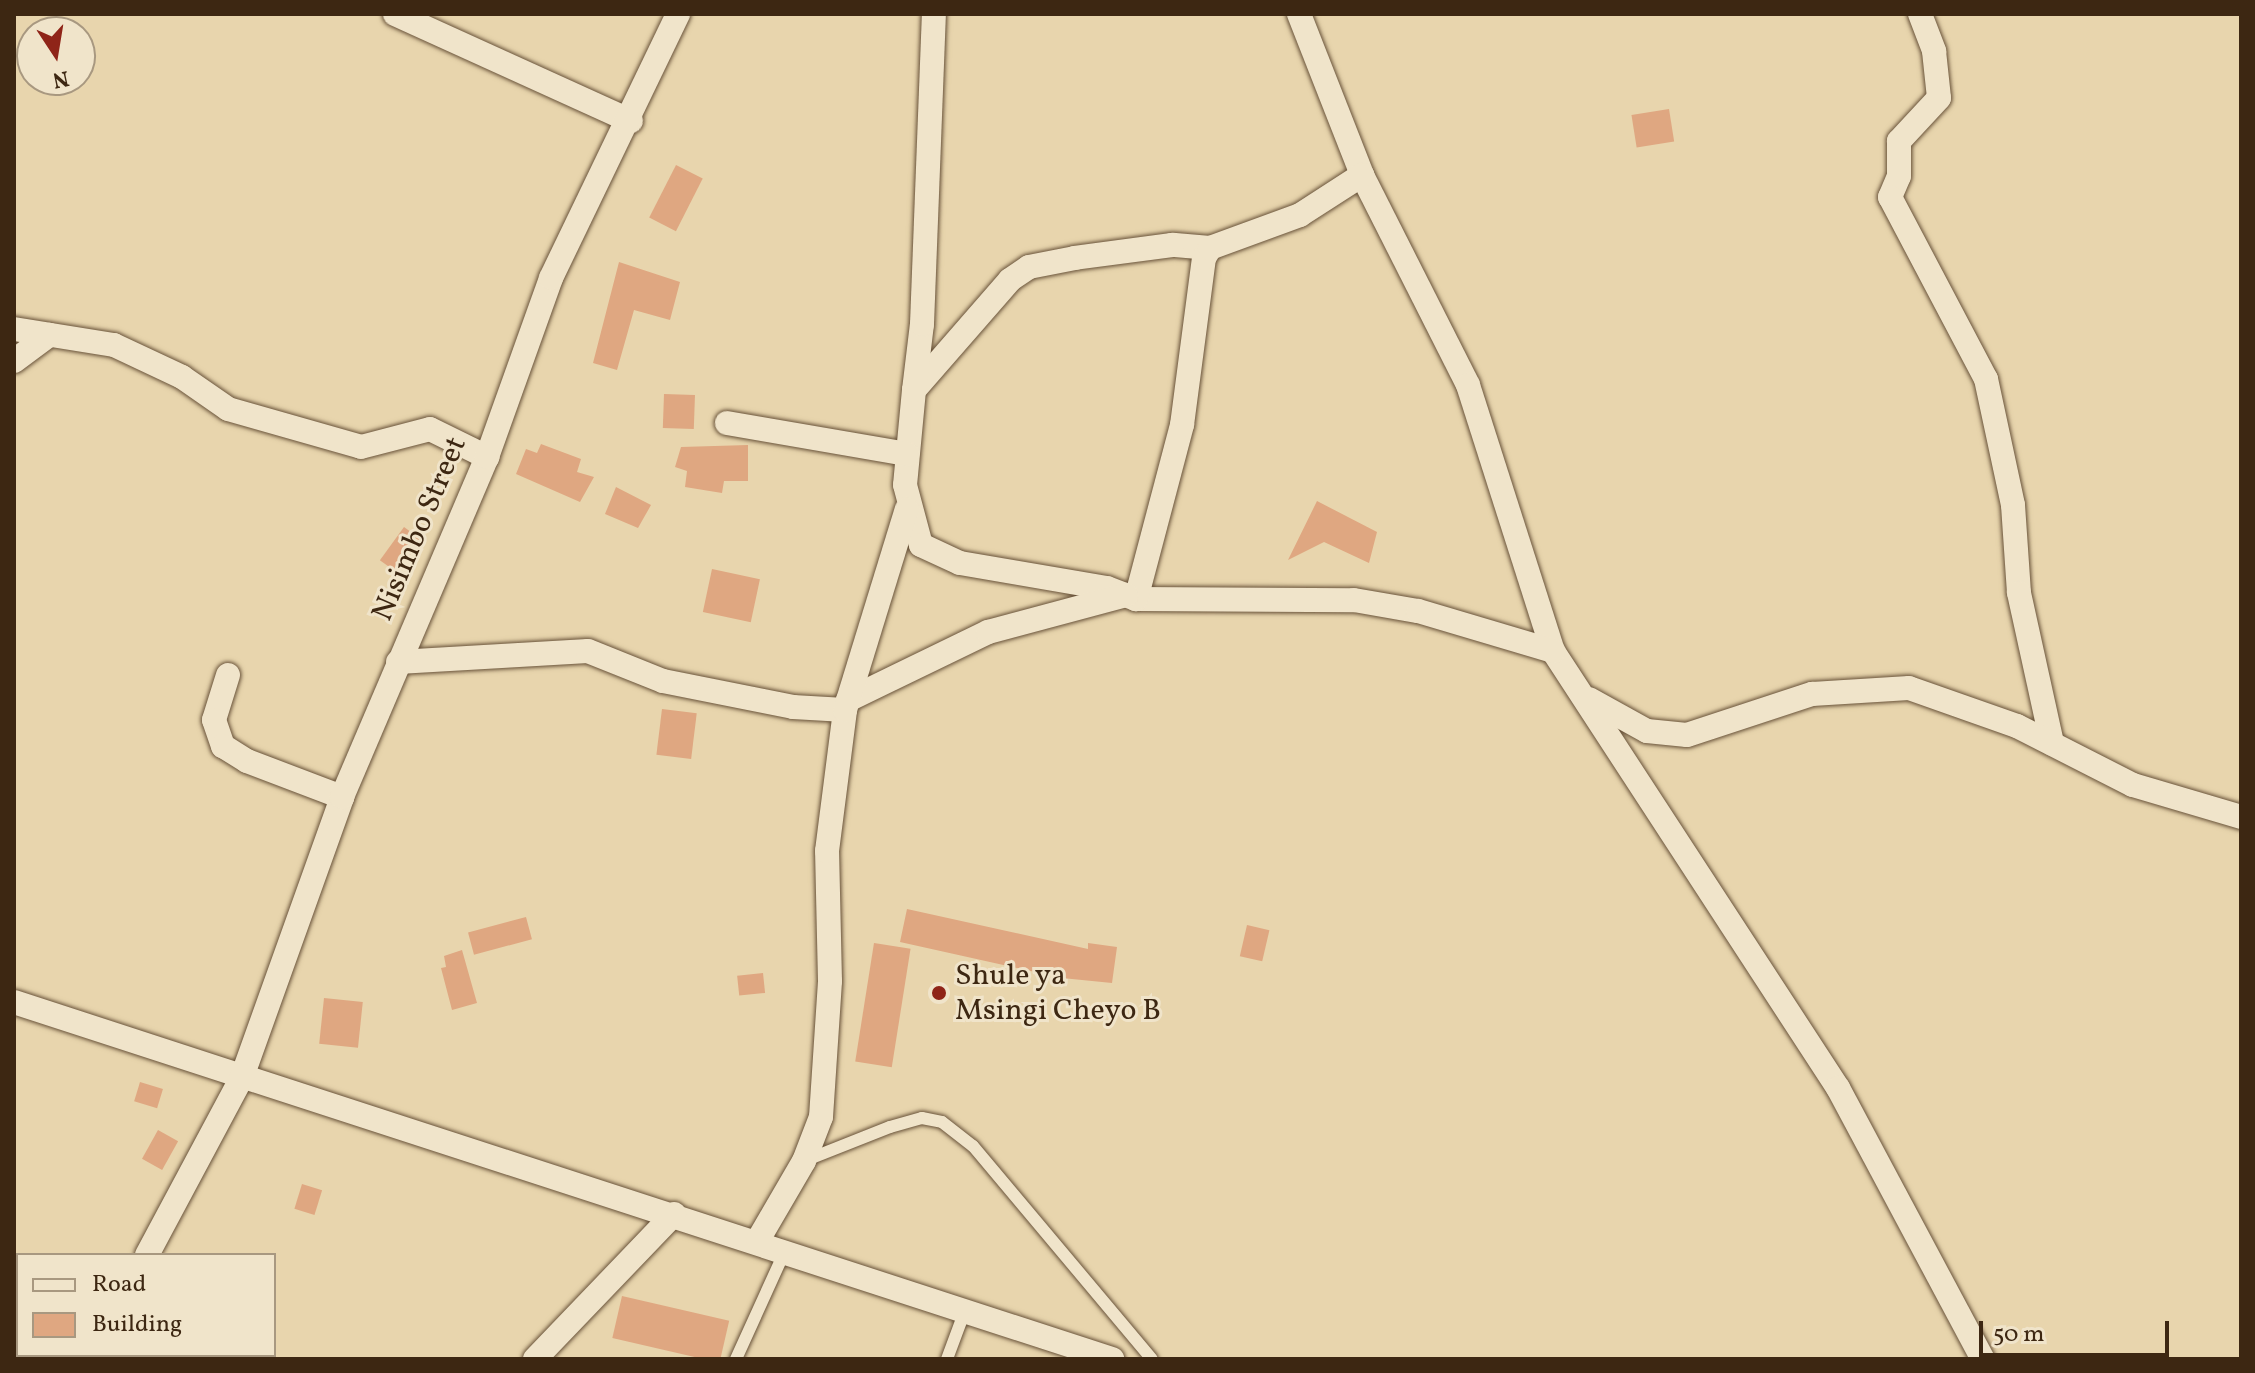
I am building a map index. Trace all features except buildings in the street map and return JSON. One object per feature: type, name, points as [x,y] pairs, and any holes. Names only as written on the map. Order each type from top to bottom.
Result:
[{"type":"street","points":[[395,14],[631,121]]},
{"type":"street","name":"Nisimbo Street","points":[[148,1253],[242,1077],[342,797],[487,457],[551,278],[631,121],[678,14]]},
{"type":"street","points":[[758,1240],[804,1161],[821,1117],[828,1071],[827,851],[846,705],[907,509],[907,454],[922,324],[934,14]]},
{"type":"street","points":[[1299,14],[1362,175],[1468,385],[1553,651],[1838,1088],[1983,1359]]},
{"type":"street","points":[[1920,14],[1940,92],[1899,141],[1899,176],[1890,197],[1986,379],[2013,505],[2019,593],[2052,743]]},
{"type":"street","points":[[914,390],[999,292],[1029,267],[1172,245],[1210,248],[1300,215],[1362,175]]},
{"type":"street","points":[[1131,597],[1182,425],[1204,258],[1210,248]]},
{"type":"street","points":[[14,329],[145,357],[228,409],[361,447],[430,429],[487,457]]},
{"type":"street","points":[[14,361],[49,335]]},
{"type":"street","points":[[727,423],[907,454]]},
{"type":"street","points":[[907,509],[921,545],[935,555],[1131,597],[1354,600],[1418,611],[1553,651]]},
{"type":"street","points":[[398,662],[588,651],[663,681],[793,707],[846,705],[988,632],[1131,597]]},
{"type":"street","points":[[228,675],[214,720],[223,746],[247,761],[342,797]]},
{"type":"street","points":[[1579,693],[1619,720],[1687,735],[1812,694],[1884,685],[1942,696],[2052,743],[2133,785],[2241,817]]},
{"type":"street","points":[[14,1002],[758,1240],[1112,1359]]},
{"type":"street","points":[[535,1359],[674,1214]]},
{"type":"lane","points":[[804,1161],[900,1124],[942,1122],[983,1157],[1152,1359]]},
{"type":"lane","points":[[736,1359],[785,1251]]},
{"type":"lane","points":[[947,1359],[966,1308]]},
{"type":"place","name":"Shule ya Msingi Cheyo B","points":[[939,993]]}]
